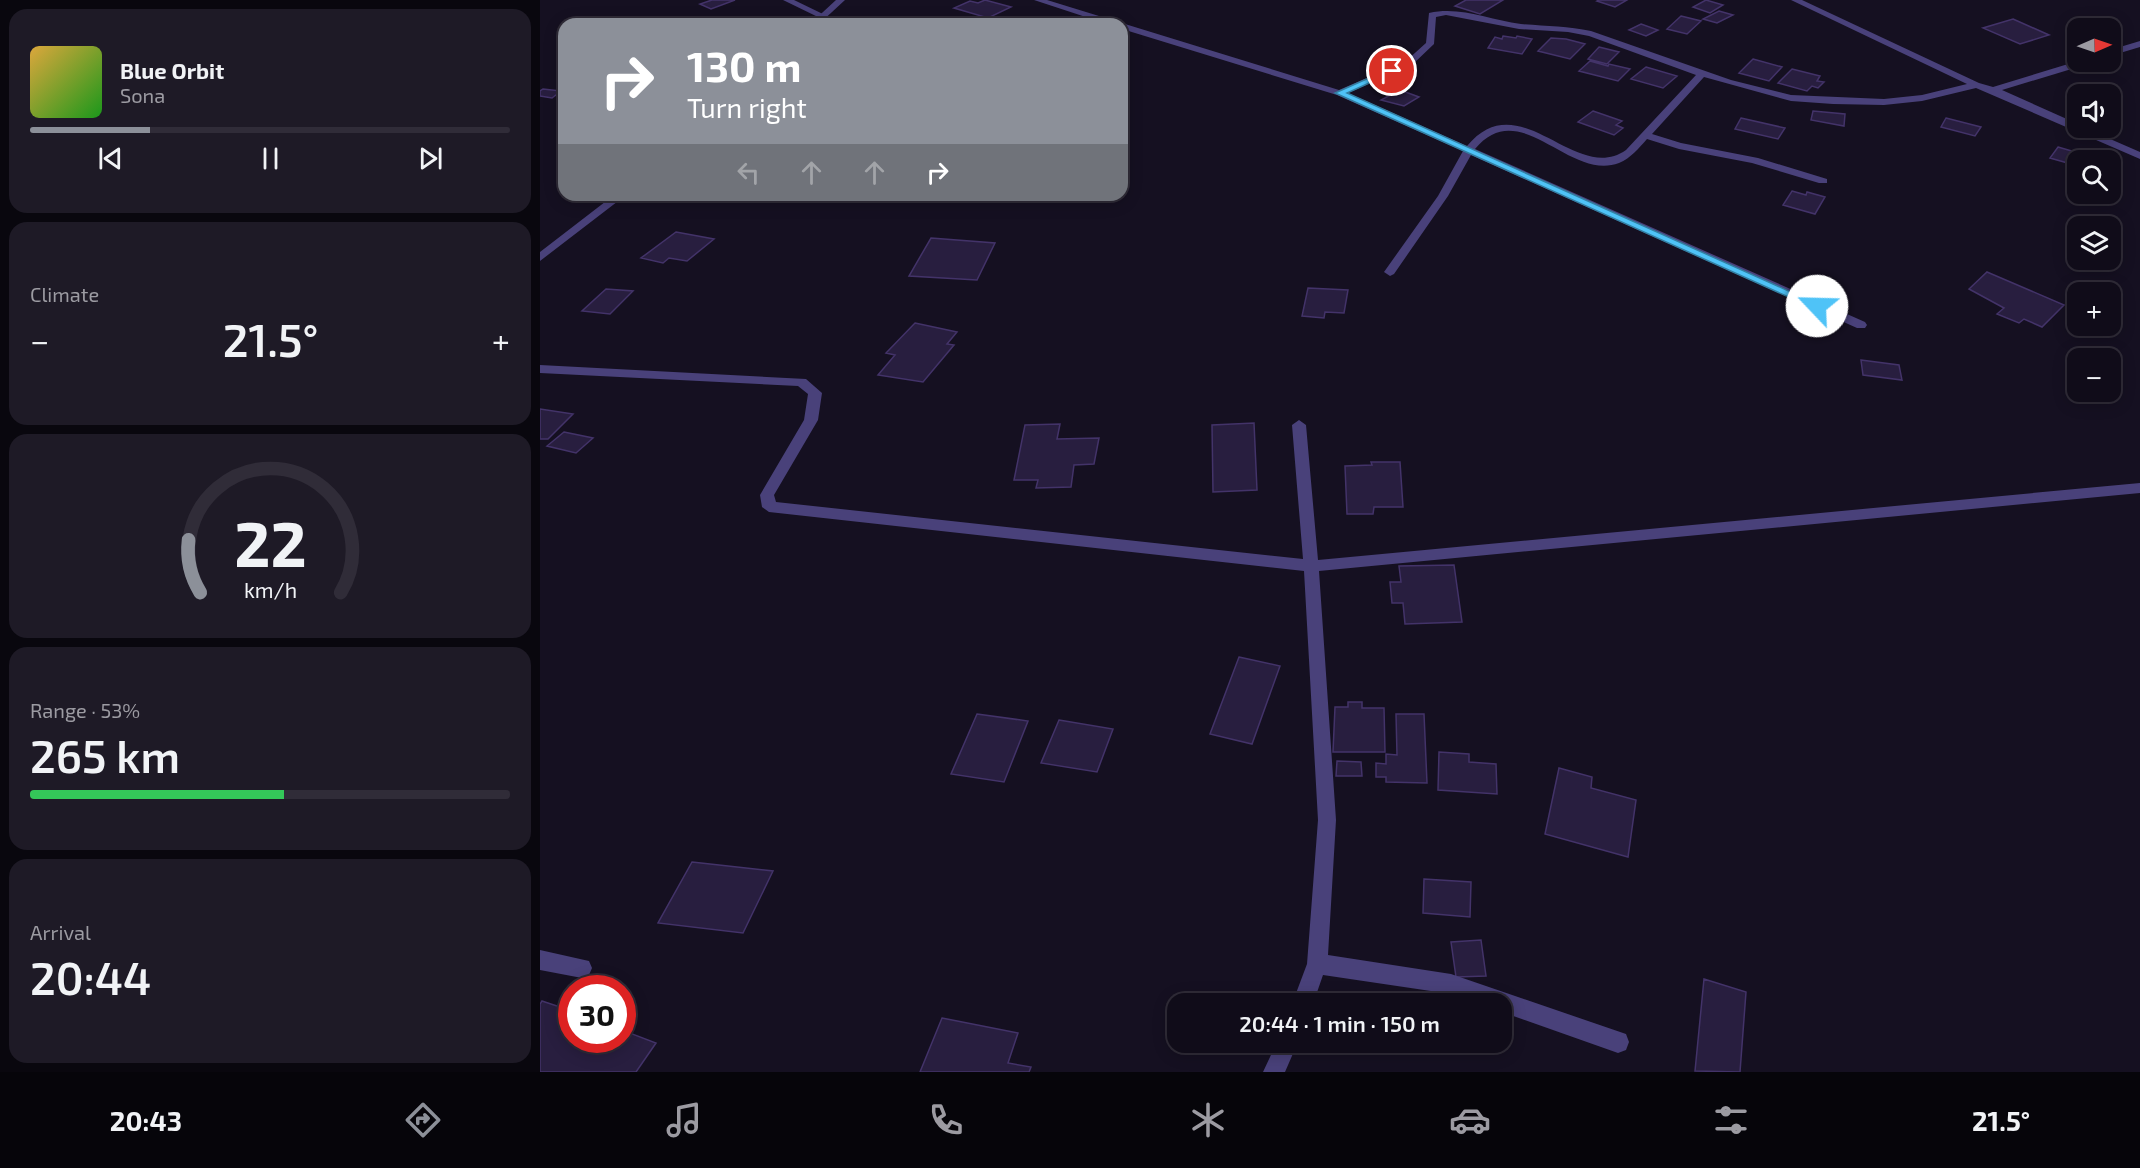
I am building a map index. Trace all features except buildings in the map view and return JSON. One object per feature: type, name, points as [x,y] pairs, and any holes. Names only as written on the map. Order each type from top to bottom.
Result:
[{"type":"street","points":[[787,0],[823,16]]},
{"type":"street","points":[[821,18],[841,0]]},
{"type":"street","points":[[1038,0],[1096,18]]},
{"type":"street","points":[[1795,0],[1976,85],[1993,90],[2140,156]]},
{"type":"street","points":[[1340,93],[1409,63],[1430,44],[1432,15],[1446,12],[1519,26],[1568,29],[1592,34],[1702,74],[1791,98],[1894,101],[1922,98],[1976,85]]},
{"type":"street","points":[[1128,28],[1340,93],[1861,325]]},
{"type":"street","points":[[2121,50],[2140,44]]},
{"type":"street","points":[[1993,90],[2067,67]]},
{"type":"street","points":[[1390,272],[1451,184],[1467,150],[1490,132],[1511,127],[1602,162],[1617,161],[1630,152],[1702,74]]},
{"type":"street","points":[[1645,135],[1679,146],[1754,160],[1823,181]]},
{"type":"street","points":[[540,258],[613,201]]},
{"type":"street","points":[[540,369],[801,382],[815,393],[811,420],[767,495],[769,507],[1311,566],[2140,488]]},
{"type":"street","points":[[1299,425],[1311,566],[1327,820],[1317,964],[1306,993]]},
{"type":"street","points":[[540,960],[582,968]]},
{"type":"street","points":[[1317,964],[1451,984],[1618,1042]]},
{"type":"street","points":[[1274,1072],[1283,1053]]},
{"type":"route","points":[[1392,71],[1340,93],[1817,306]]}]
